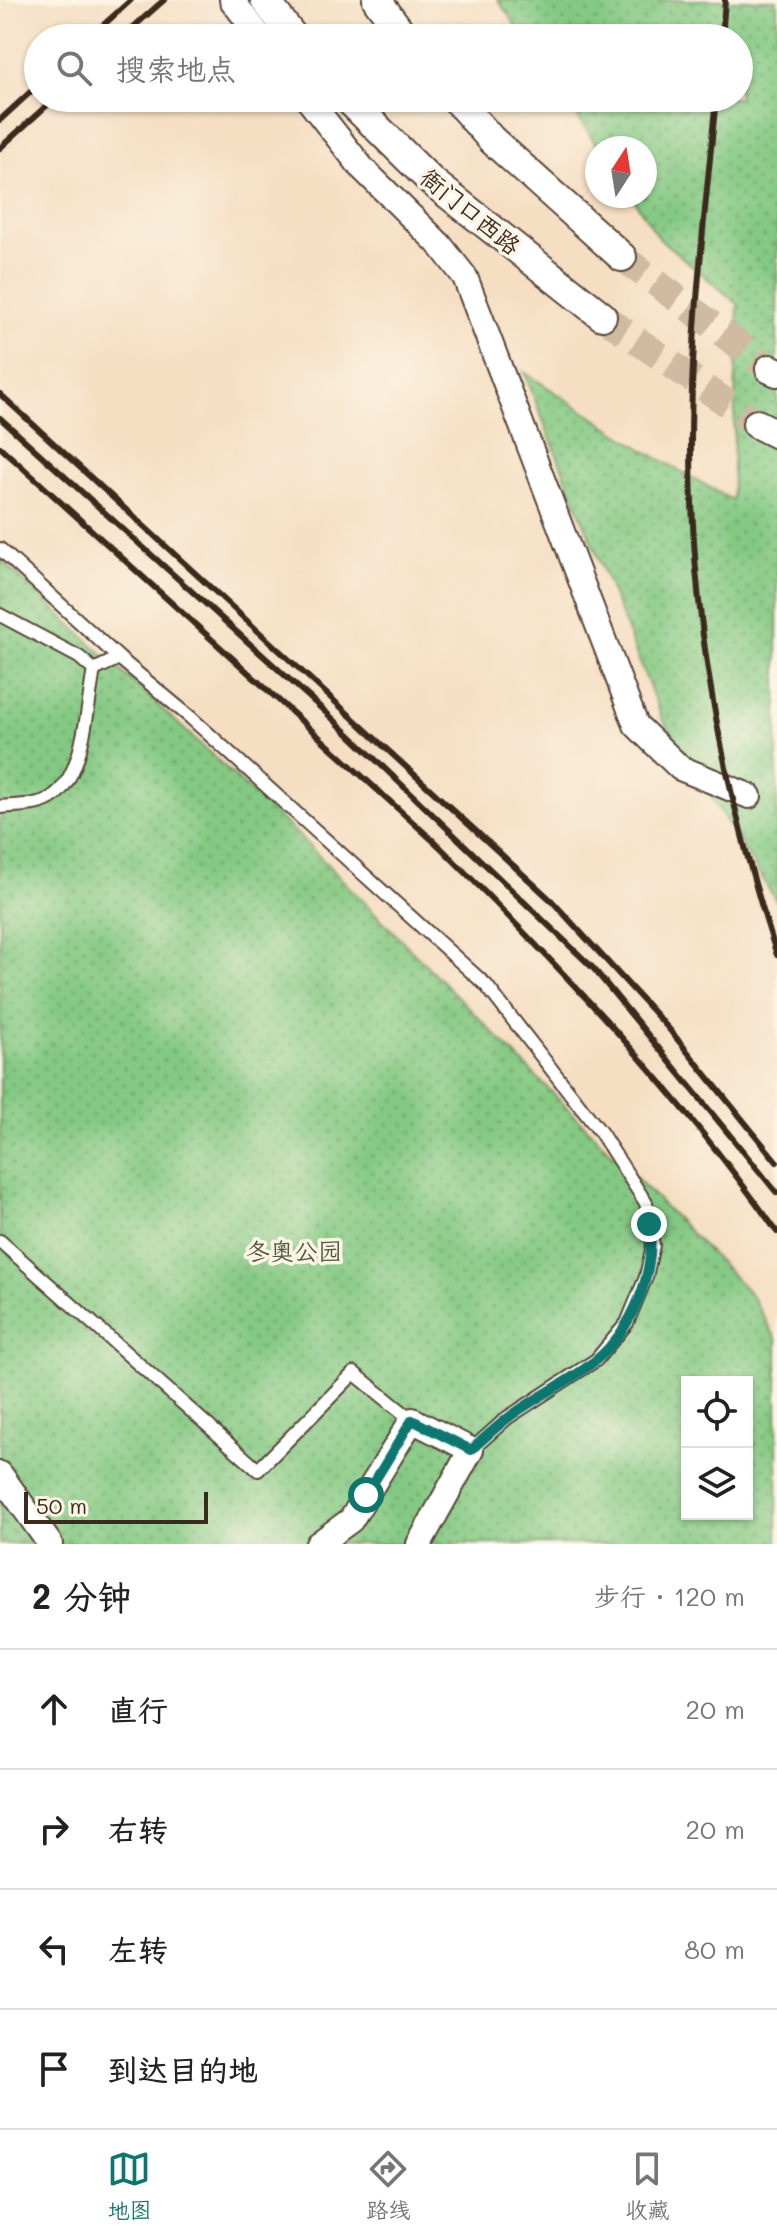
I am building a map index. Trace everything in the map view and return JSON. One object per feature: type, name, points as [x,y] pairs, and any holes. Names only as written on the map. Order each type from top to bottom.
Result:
[{"type":"street","points":[[232,0],[250,24]]},
{"type":"street","points":[[265,0],[283,24]]},
{"type":"street","points":[[377,0],[395,24]]},
{"type":"street","points":[[318,112],[362,168],[440,245],[465,277],[636,725],[680,768],[749,796]]},
{"type":"street","name":"衙门口西路","points":[[361,112],[430,180],[602,316]]},
{"type":"street","points":[[467,112],[492,140],[622,257]]},
{"type":"street","points":[[318,1544],[351,1520],[412,1420],[471,1450],[419,1544]]},
{"type":"street","points":[[0,1474],[50,1544]]},
{"type":"lane","points":[[0,549],[486,985],[601,1133],[646,1203],[653,1245],[646,1277],[627,1323],[596,1360],[507,1418],[471,1450]]},
{"type":"lane","points":[[0,615],[79,657],[94,670]]},
{"type":"lane","points":[[94,670],[119,658]]},
{"type":"lane","points":[[0,807],[40,803],[56,794],[77,764],[94,670]]},
{"type":"lane","points":[[0,1241],[258,1470],[354,1373],[412,1420]]},
{"type":"green space","points":[[498,0],[777,0],[777,902],[662,718],[524,372],[647,452],[732,500],[738,304],[660,239],[639,208],[657,208],[657,136],[591,136],[575,112],[753,112],[753,24],[514,24]]},
{"type":"green space","name":"冬奥公园","points":[[0,559],[296,833],[750,1293],[777,1340],[777,1544],[0,1544]]},
{"type":"tunnel","points":[[622,257],[770,369]]},
{"type":"tunnel","points":[[602,316],[757,424]]},
{"type":"railway","points":[[104,24],[131,0]]},
{"type":"railway","points":[[137,24],[164,0]]},
{"type":"railway","points":[[723,24],[725,0]]},
{"type":"railway","points":[[0,120],[24,98]]},
{"type":"railway","points":[[0,148],[40,112]]},
{"type":"railway","points":[[715,112],[693,357],[691,443],[696,574],[703,638],[725,766],[757,892],[777,955]]},
{"type":"railway","points":[[0,394],[552,901],[669,1029],[777,1162]]},
{"type":"railway","points":[[0,418],[332,718],[594,969],[777,1193]]},
{"type":"railway","points":[[0,447],[439,846],[617,1032],[700,1129],[777,1232]]},
{"type":"route","points":[[366,1495],[412,1420],[471,1450],[507,1418],[596,1360],[627,1323],[646,1277],[653,1245],[649,1224]]}]
